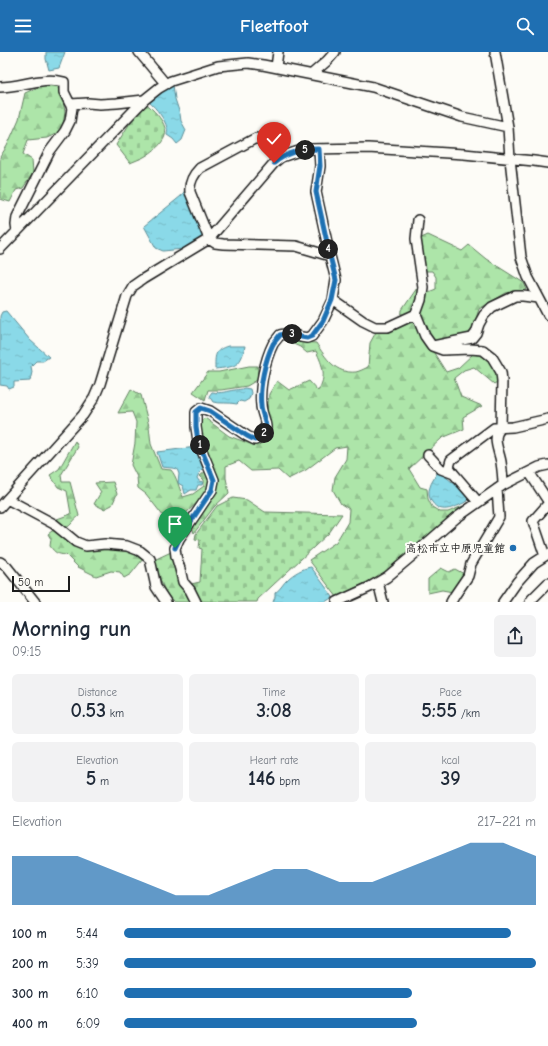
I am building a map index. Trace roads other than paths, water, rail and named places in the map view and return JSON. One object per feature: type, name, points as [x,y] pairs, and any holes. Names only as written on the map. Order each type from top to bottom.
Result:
[{"type":"street","points":[[139,52],[164,82]]},
{"type":"street","points":[[276,67],[278,52]]},
{"type":"street","points":[[312,74],[335,52]]},
{"type":"street","points":[[495,52],[508,126],[521,257],[528,277],[548,315]]},
{"type":"street","points":[[0,249],[144,100],[158,88],[171,81],[218,66],[248,63],[312,74],[373,87],[462,116],[508,126]]},
{"type":"street","points":[[0,87],[8,87],[36,81],[58,80],[64,82],[64,92],[72,108],[70,121],[65,131],[50,151],[17,217],[17,232]]},
{"type":"street","points":[[70,104],[100,104],[144,100]]},
{"type":"street","points":[[281,157],[262,141],[256,138],[200,168],[194,174],[189,188],[209,238],[215,243],[224,244],[296,246],[330,256]]},
{"type":"street","points":[[0,507],[84,415],[100,384],[127,296],[133,286],[209,238],[274,163],[281,157],[311,149],[368,148],[464,154],[548,163]]},
{"type":"street","points":[[196,602],[190,590],[182,582],[175,548],[179,539],[212,490],[214,480],[198,441],[196,412],[201,408],[210,411],[255,440],[262,436],[266,430],[260,398],[264,369],[273,344],[280,335],[290,333],[307,338],[312,336],[323,321],[332,300],[336,280],[316,192],[320,166],[319,149]]},
{"type":"street","points":[[332,300],[363,321],[375,327],[388,327],[416,314],[422,300],[423,287],[416,239],[418,220]]},
{"type":"street","points":[[432,346],[472,338],[476,333],[484,315],[492,307],[515,296],[539,298]]},
{"type":"street","points":[[416,314],[425,336],[432,346],[443,350],[483,350],[492,357],[501,372],[502,380],[501,428],[497,431],[496,440],[496,446],[501,462],[499,517],[471,564],[468,576],[451,602]]},
{"type":"street","points":[[478,502],[449,467],[451,460],[494,428],[548,419]]},
{"type":"street","points":[[428,455],[441,469],[454,474]]},
{"type":"street","points":[[337,602],[370,587],[387,577],[456,518],[500,487],[539,467],[548,465]]},
{"type":"street","points":[[529,472],[548,501]]},
{"type":"street","points":[[7,499],[54,524],[76,542],[86,546],[105,544],[127,546],[140,551],[150,559],[156,587],[166,602]]},
{"type":"street","points":[[503,602],[517,582],[534,563],[546,555],[533,520],[548,504]]},
{"type":"street","points":[[0,562],[7,567],[35,602]]},
{"type":"street","points":[[378,582],[383,602]]},
{"type":"street","points":[[530,602],[548,583]]},
{"type":"water","points":[[46,52],[65,52],[59,68],[49,70]]},
{"type":"water","points":[[173,85],[181,121],[186,130],[182,140],[177,144],[167,135],[167,129],[162,117],[149,102]]},
{"type":"water","points":[[186,189],[204,236],[196,243],[183,249],[163,251],[156,248],[144,226],[181,196]]},
{"type":"water","points":[[6,311],[30,340],[49,357],[43,361],[36,361],[31,366],[32,372],[30,381],[14,382],[14,387],[9,389],[7,386],[0,385],[0,316],[2,312]]},
{"type":"water","points":[[228,346],[245,346],[239,362],[236,365],[227,368],[215,369],[216,354],[220,349]]},
{"type":"water","points":[[244,388],[250,389],[251,393],[249,399],[244,402],[240,401],[237,404],[213,402],[209,396],[212,392],[221,393]]},
{"type":"water","points":[[196,447],[203,469],[197,478],[199,481],[203,482],[202,485],[198,485],[196,490],[191,490],[185,494],[183,486],[178,483],[179,474],[177,469],[162,467],[157,452]]},
{"type":"water","points":[[439,472],[465,493],[468,497],[468,501],[449,509],[440,508],[432,502],[429,491],[432,482]]},
{"type":"water","points":[[311,567],[333,597],[325,602],[273,602],[275,593],[286,581],[298,572]]},
{"type":"place","name":"高松市立中原児童館","points":[[513,548]]}]
